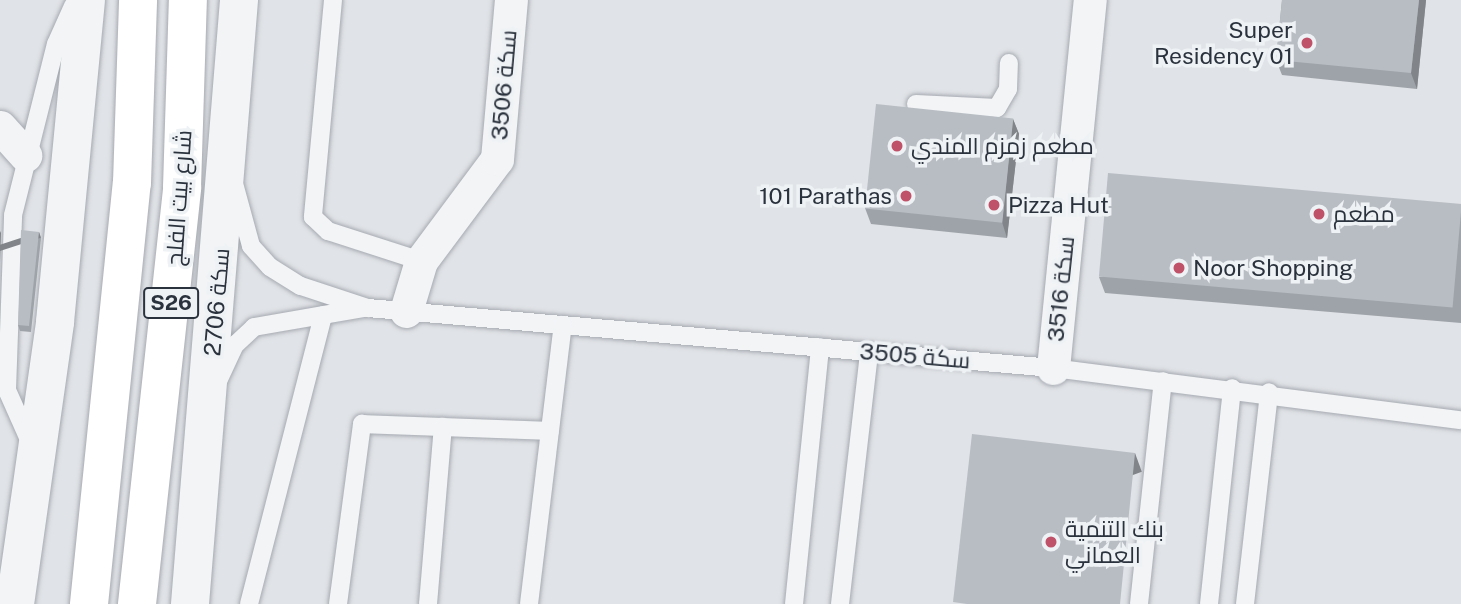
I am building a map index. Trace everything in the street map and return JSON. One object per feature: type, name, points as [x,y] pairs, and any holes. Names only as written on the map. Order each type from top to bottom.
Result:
[{"type":"main road","name":"S26","points":[[89,604],[132,184],[138,0]]},
{"type":"main road","name":"شارع بيت الفلج","points":[[137,604],[182,187],[188,0]]},
{"type":"street","points":[[15,604],[55,322],[86,0]]},
{"type":"street","name":"سكة 2706","points":[[190,604],[230,170],[239,0]]},
{"type":"street","name":"سكة 3506","points":[[406,311],[421,261],[497,159],[511,0]]},
{"type":"street","name":"سكة 3516","points":[[1052,368],[1090,0]]},
{"type":"street","points":[[0,127],[25,155]]},
{"type":"lane","points":[[35,452],[4,390],[13,215],[25,155],[56,44],[76,0]]},
{"type":"lane","points":[[334,0],[313,217],[328,231],[421,261]]},
{"type":"lane","points":[[916,104],[997,108],[1008,89],[1009,63]]},
{"type":"lane","name":"سكة 3505","points":[[230,170],[251,246],[270,267],[301,286],[368,308]]},
{"type":"lane","name":"سكة 3505","points":[[208,404],[235,345],[254,327],[368,308],[1052,368],[1269,392],[1461,420]]},
{"type":"lane","points":[[249,604],[323,315]]},
{"type":"lane","points":[[529,604],[563,325]]},
{"type":"lane","points":[[794,604],[820,347]]},
{"type":"lane","points":[[840,604],[869,352]]},
{"type":"lane","points":[[1139,604],[1163,381]]},
{"type":"lane","points":[[1209,604],[1232,388]]},
{"type":"lane","points":[[1245,604],[1269,392]]},
{"type":"lane","points":[[338,604],[362,424],[550,431]]},
{"type":"lane","points":[[428,604],[443,427]]},
{"type":"building","points":[[1282,0],[1419,0],[1411,73],[1276,60]]},
{"type":"building","points":[[876,104],[1013,118],[1002,223],[865,208]]},
{"type":"building","points":[[1108,173],[1461,204],[1453,308],[1099,277]]},
{"type":"building","points":[[21,230],[39,232],[29,326],[18,325]]},
{"type":"building","points":[[972,434],[1135,453],[1120,604],[953,602]]},
{"type":"place","name":"Super Residency 01","points":[[1307,43]]},
{"type":"place","name":"مطعم زمزم المندي","points":[[897,146]]},
{"type":"place","name":"101 Parathas","points":[[906,196]]},
{"type":"place","name":"Pizza Hut","points":[[994,205]]},
{"type":"place","name":"مطعم","points":[[1319,214]]},
{"type":"place","name":"Noor Shopping","points":[[1179,268]]},
{"type":"place","name":"بنك التنمية العماني","points":[[1051,542]]}]
